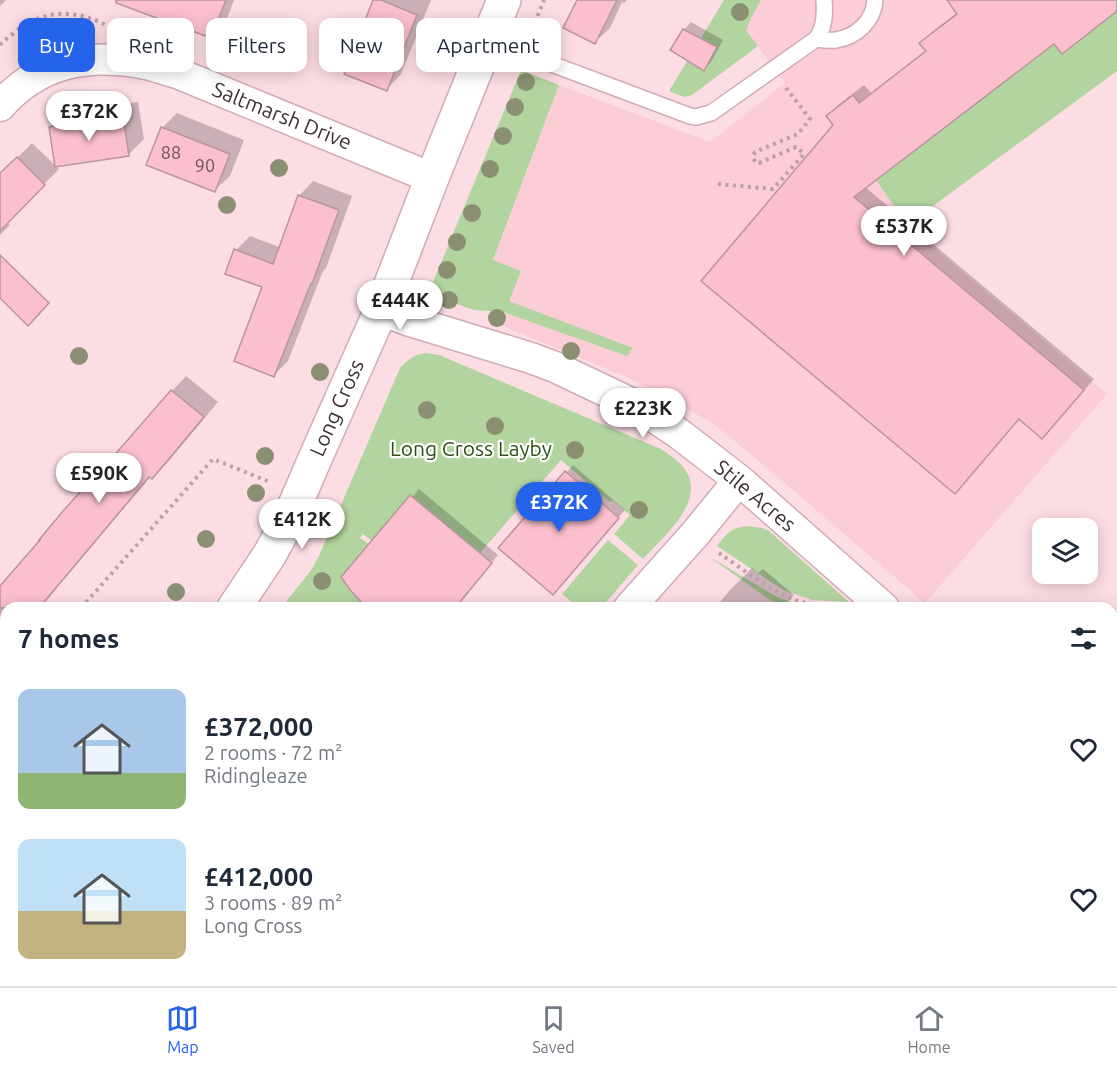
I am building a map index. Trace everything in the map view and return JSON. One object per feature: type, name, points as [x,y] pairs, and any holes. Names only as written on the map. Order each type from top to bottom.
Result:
[{"type":"street","name":"Long Cross","points":[[497,18],[504,0]]},
{"type":"street","name":"Saltmarsh Drive","points":[[0,106],[24,83],[43,72],[65,63],[107,58]]},
{"type":"street","name":"Saltmarsh Drive","points":[[171,72],[432,178]]},
{"type":"street","name":"Long Cross","points":[[238,602],[270,554],[289,519],[381,310],[475,72]]},
{"type":"street","name":"Stile Acres","points":[[381,310],[547,364],[639,407],[678,433],[739,480],[877,602]]},
{"type":"street","points":[[634,602],[739,480]]},
{"type":"lane","points":[[561,67],[696,117],[711,113],[816,39],[822,28],[824,0]]},
{"type":"lane","points":[[816,39],[838,40],[855,33],[870,18],[875,7],[875,0]]},
{"type":"path","points":[[0,45],[19,28],[45,15],[79,15],[107,25]]},
{"type":"path","points":[[718,184],[773,189],[804,154],[796,147],[759,163],[755,162],[753,156],[755,152],[798,134],[810,120],[773,70]]},
{"type":"path","points":[[86,602],[213,459],[276,484]]},
{"type":"path","points":[[695,534],[779,593],[803,602]]},
{"type":"shaded area","points":[[724,0],[1117,0],[1117,71],[907,225],[1107,394],[926,602],[716,426],[631,379],[498,324],[508,301],[493,260],[559,85],[710,142],[785,83]]},
{"type":"green space","points":[[724,0],[761,0],[746,30],[758,46],[692,95],[684,97],[669,91]],"holes":[[[703,40],[717,47],[704,71],[690,63]]]},
{"type":"green space","points":[[1117,0],[1117,71],[907,225],[876,180],[1016,73],[1041,27],[1062,53],[1114,13]]},
{"type":"green space","points":[[520,72],[526,72],[559,85],[493,260],[521,271],[509,301],[633,348],[627,356],[503,312],[474,310],[428,294]]},
{"type":"green space","name":"Long Cross Layby","points":[[419,354],[439,355],[661,449],[681,464],[691,483],[686,507],[679,519],[643,559],[614,534],[630,515],[612,500],[610,502],[561,460],[480,553],[410,495],[372,541],[363,534],[360,538],[369,544],[341,577],[363,602],[286,602],[312,569],[319,556],[400,368]]},
{"type":"green space","points":[[747,526],[769,531],[849,602],[812,600],[783,590],[717,546],[733,530]]},
{"type":"green space","points":[[608,540],[638,565],[606,602],[572,602],[562,594]]},
{"type":"green space","points":[[708,556],[777,597],[792,602],[773,602]]},
{"type":"building","points":[[116,0],[226,0],[219,18],[206,18],[206,36],[194,32],[194,18],[157,18],[116,3]]},
{"type":"building","points":[[373,0],[381,0],[417,15],[404,48],[404,18],[366,18]]},
{"type":"building","points":[[577,0],[617,0],[595,44],[563,28]]},
{"type":"building","points":[[947,0],[1117,0],[1117,11],[1062,54],[1054,44],[854,197],[1084,390],[1042,439],[1019,419],[955,494],[701,281],[833,125],[826,116],[853,95],[859,103],[926,51],[919,43],[957,14]]},
{"type":"building","points":[[683,29],[717,47],[704,71],[670,50]]},
{"type":"building","points":[[345,72],[394,72],[387,91],[344,74]]},
{"type":"building","points":[[123,116],[129,156],[55,167],[49,127]]},
{"type":"building","points":[[161,127],[230,154],[215,192],[146,165]]},
{"type":"building","points":[[17,157],[45,185],[0,231],[0,173]]},
{"type":"building","points":[[298,195],[339,210],[274,377],[234,361],[262,287],[225,274],[234,249],[273,264]]},
{"type":"building","points":[[0,255],[49,303],[28,326],[0,298]]},
{"type":"building","points":[[171,390],[204,417],[152,479],[149,477],[44,602],[0,602],[0,586],[63,511]]},
{"type":"building","points":[[565,471],[619,518],[553,595],[498,548]]},
{"type":"building","points":[[410,495],[492,563],[460,602],[361,602],[341,577]]}]
